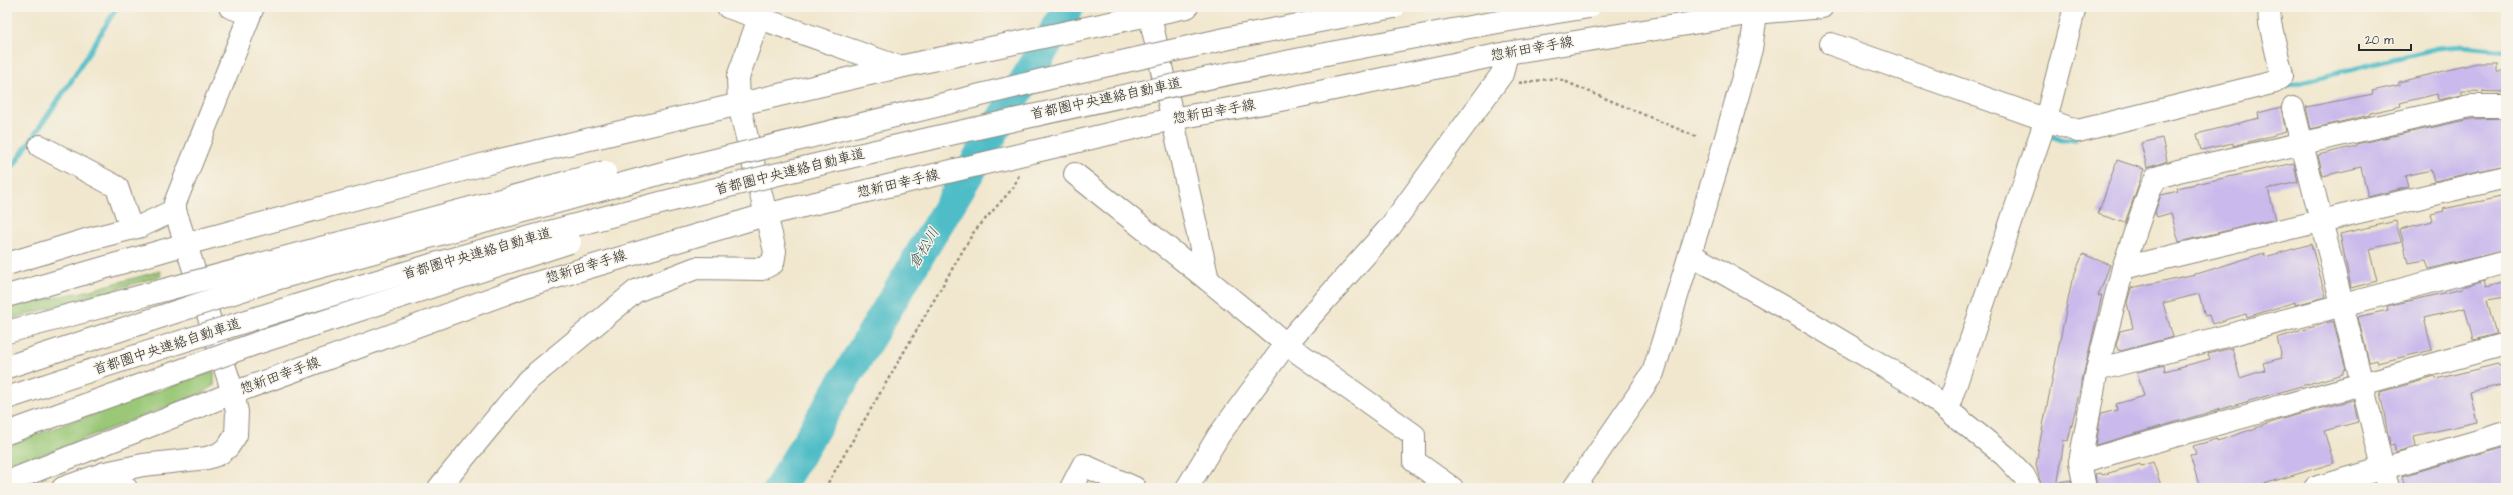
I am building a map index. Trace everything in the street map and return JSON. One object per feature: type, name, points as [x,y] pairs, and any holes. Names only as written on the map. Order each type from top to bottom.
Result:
[{"type":"main road","points":[[728,7],[760,13],[899,68]]},
{"type":"main road","points":[[7,296],[186,244],[500,160],[899,68],[1094,28],[1149,11],[1187,7]]},
{"type":"main road","name":"首都圏中央連絡自動車道","points":[[7,367],[276,279],[666,172],[1061,75],[1234,37],[1394,7]]},
{"type":"main road","name":"首都圏中央連絡自動車道","points":[[7,398],[273,313],[448,261],[793,170],[1180,83],[1358,48],[1589,7]]},
{"type":"main road","name":"惣新田幸手線","points":[[7,482],[233,393],[526,286],[765,215],[1172,119],[1281,100],[1507,52],[1756,10],[1822,7]]},
{"type":"main road","points":[[1947,410],[2046,118],[2075,7]]},
{"type":"main road","points":[[1831,44],[2046,118],[2078,131],[2275,82],[2282,76],[2270,23],[2269,7]]},
{"type":"main road","points":[[63,488],[105,473],[143,465],[207,458],[220,454],[228,447],[236,435],[237,412],[233,393],[175,210],[175,203],[244,9]]},
{"type":"main road","points":[[1574,488],[1653,373],[1751,49],[1756,10]]},
{"type":"main road","points":[[1149,11],[1208,280]]},
{"type":"main road","points":[[439,488],[528,380],[636,291],[696,268],[762,269],[773,263],[775,251],[738,105],[738,77],[760,13]]},
{"type":"main road","points":[[1187,488],[1219,435],[1286,344],[1390,227],[1502,74],[1507,52]]},
{"type":"main road","points":[[2085,488],[2080,462],[2097,370],[2123,268],[2149,192],[2156,178],[2178,171],[2470,106],[2506,106]]},
{"type":"main road","points":[[2293,108],[2301,144],[2323,220],[2386,478]]},
{"type":"main road","points":[[40,146],[117,187],[132,228]]},
{"type":"main road","points":[[7,332],[606,172],[666,172]]},
{"type":"main road","points":[[1075,174],[1286,344],[1414,435],[1414,460],[1452,488]]},
{"type":"main road","points":[[2123,268],[2506,177]]},
{"type":"main road","points":[[7,264],[141,226],[175,210]]},
{"type":"main road","points":[[7,433],[257,343],[574,241],[638,210]]},
{"type":"main road","points":[[1690,254],[1913,384],[2004,455],[2024,476],[2030,488]]},
{"type":"main road","points":[[2097,370],[2506,262]]},
{"type":"main road","points":[[2080,462],[2363,385],[2506,344]]},
{"type":"main road","points":[[2315,488],[2386,478],[2506,433]]},
{"type":"main road","points":[[1071,488],[1083,465],[1135,488]]},
{"type":"main road","points":[[105,473],[126,488]]},
{"type":"path","points":[[1497,80],[1510,84],[1557,78],[1697,137]]},
{"type":"path","points":[[825,488],[973,233],[1013,188],[1020,174],[1018,156]]},
{"type":"green space","points":[[160,271],[161,276],[7,320],[7,307],[87,291]]},
{"type":"green space","points":[[214,371],[214,385],[205,392],[7,468],[7,445]]},
{"type":"building","points":[[2477,63],[2497,63],[2497,71],[2506,71],[2506,92],[2462,91],[2462,95],[2438,100],[2437,94],[2400,103],[2401,106],[2370,113],[2370,115],[2311,129],[2306,107],[2373,94],[2372,91],[2399,85],[2399,82]]},
{"type":"building","points":[[2281,107],[2286,132],[2233,146],[2233,143],[2201,150],[2197,134],[2259,118],[2258,113]]},
{"type":"building","points":[[2506,118],[2506,165],[2434,181],[2431,170],[2405,176],[2408,187],[2368,197],[2361,167],[2323,176],[2318,155],[2356,146],[2356,144],[2471,119]]},
{"type":"building","points":[[2162,138],[2167,161],[2147,168],[2141,143]]},
{"type":"building","points":[[2117,160],[2144,169],[2125,223],[2098,214]]},
{"type":"building","points":[[2294,163],[2298,182],[2268,189],[2276,219],[2179,242],[2171,213],[2157,217],[2155,212],[2161,195],[2178,191],[2177,188]]},
{"type":"building","points":[[2506,196],[2506,250],[2429,269],[2426,260],[2408,263],[2400,229],[2433,221],[2431,214],[2444,211],[2443,209]]},
{"type":"building","points":[[2396,221],[2401,242],[2369,249],[2377,281],[2351,288],[2340,234]]},
{"type":"building","points":[[2311,244],[2326,297],[2295,305],[2295,302],[2247,317],[2246,314],[2212,324],[2209,315],[2205,316],[2199,294],[2163,303],[2173,337],[2121,351],[2118,350],[2116,345],[2120,331],[2133,328],[2127,303],[2131,288],[2200,273],[2264,253],[2265,257]]},
{"type":"building","points":[[2083,254],[2110,265],[2098,296],[2102,295],[2068,441],[2064,440],[2057,488],[2042,488],[2036,465],[2040,441],[2072,280]]},
{"type":"building","points":[[2485,280],[2487,286],[2506,281],[2506,297],[2487,300],[2496,334],[2473,340],[2465,308],[2424,318],[2432,350],[2377,363],[2376,360],[2369,362],[2358,317],[2388,310],[2387,306],[2462,289],[2462,287]]},
{"type":"building","points":[[2333,321],[2346,370],[2343,371],[2343,374],[2096,445],[2101,414],[2117,410],[2116,404],[2144,396],[2137,372],[2164,365],[2165,371],[2210,359],[2208,354],[2232,348],[2240,378],[2265,370],[2263,363],[2282,358],[2277,338]]},
{"type":"building","points":[[2498,364],[2499,366],[2506,365],[2506,384],[2470,392],[2477,422],[2414,436],[2416,446],[2396,452],[2394,444],[2390,445],[2380,392],[2435,377],[2436,379]]},
{"type":"building","points":[[2353,400],[2358,422],[2324,431],[2334,463],[2264,484],[2265,488],[2200,488],[2190,455],[2196,454],[2193,446],[2218,439],[2218,441],[2282,419]]},
{"type":"building","points":[[2506,446],[2506,488],[2405,488],[2402,476]]},
{"type":"building","points":[[2153,462],[2162,488],[2097,488],[2095,474],[2101,473],[2102,475],[2140,464],[2141,466]]},
{"type":"building","points":[[2071,480],[2072,488],[2060,488],[2060,482]]},
{"type":"waterway","points":[[7,175],[72,80],[117,7]]},
{"type":"waterway","name":"倉松川","points":[[779,488],[1069,7]]},
{"type":"waterway","points":[[2282,87],[2437,48],[2462,46],[2506,50]]},
{"type":"waterway","points":[[2050,132],[2050,135],[2061,140],[2076,139]]}]
